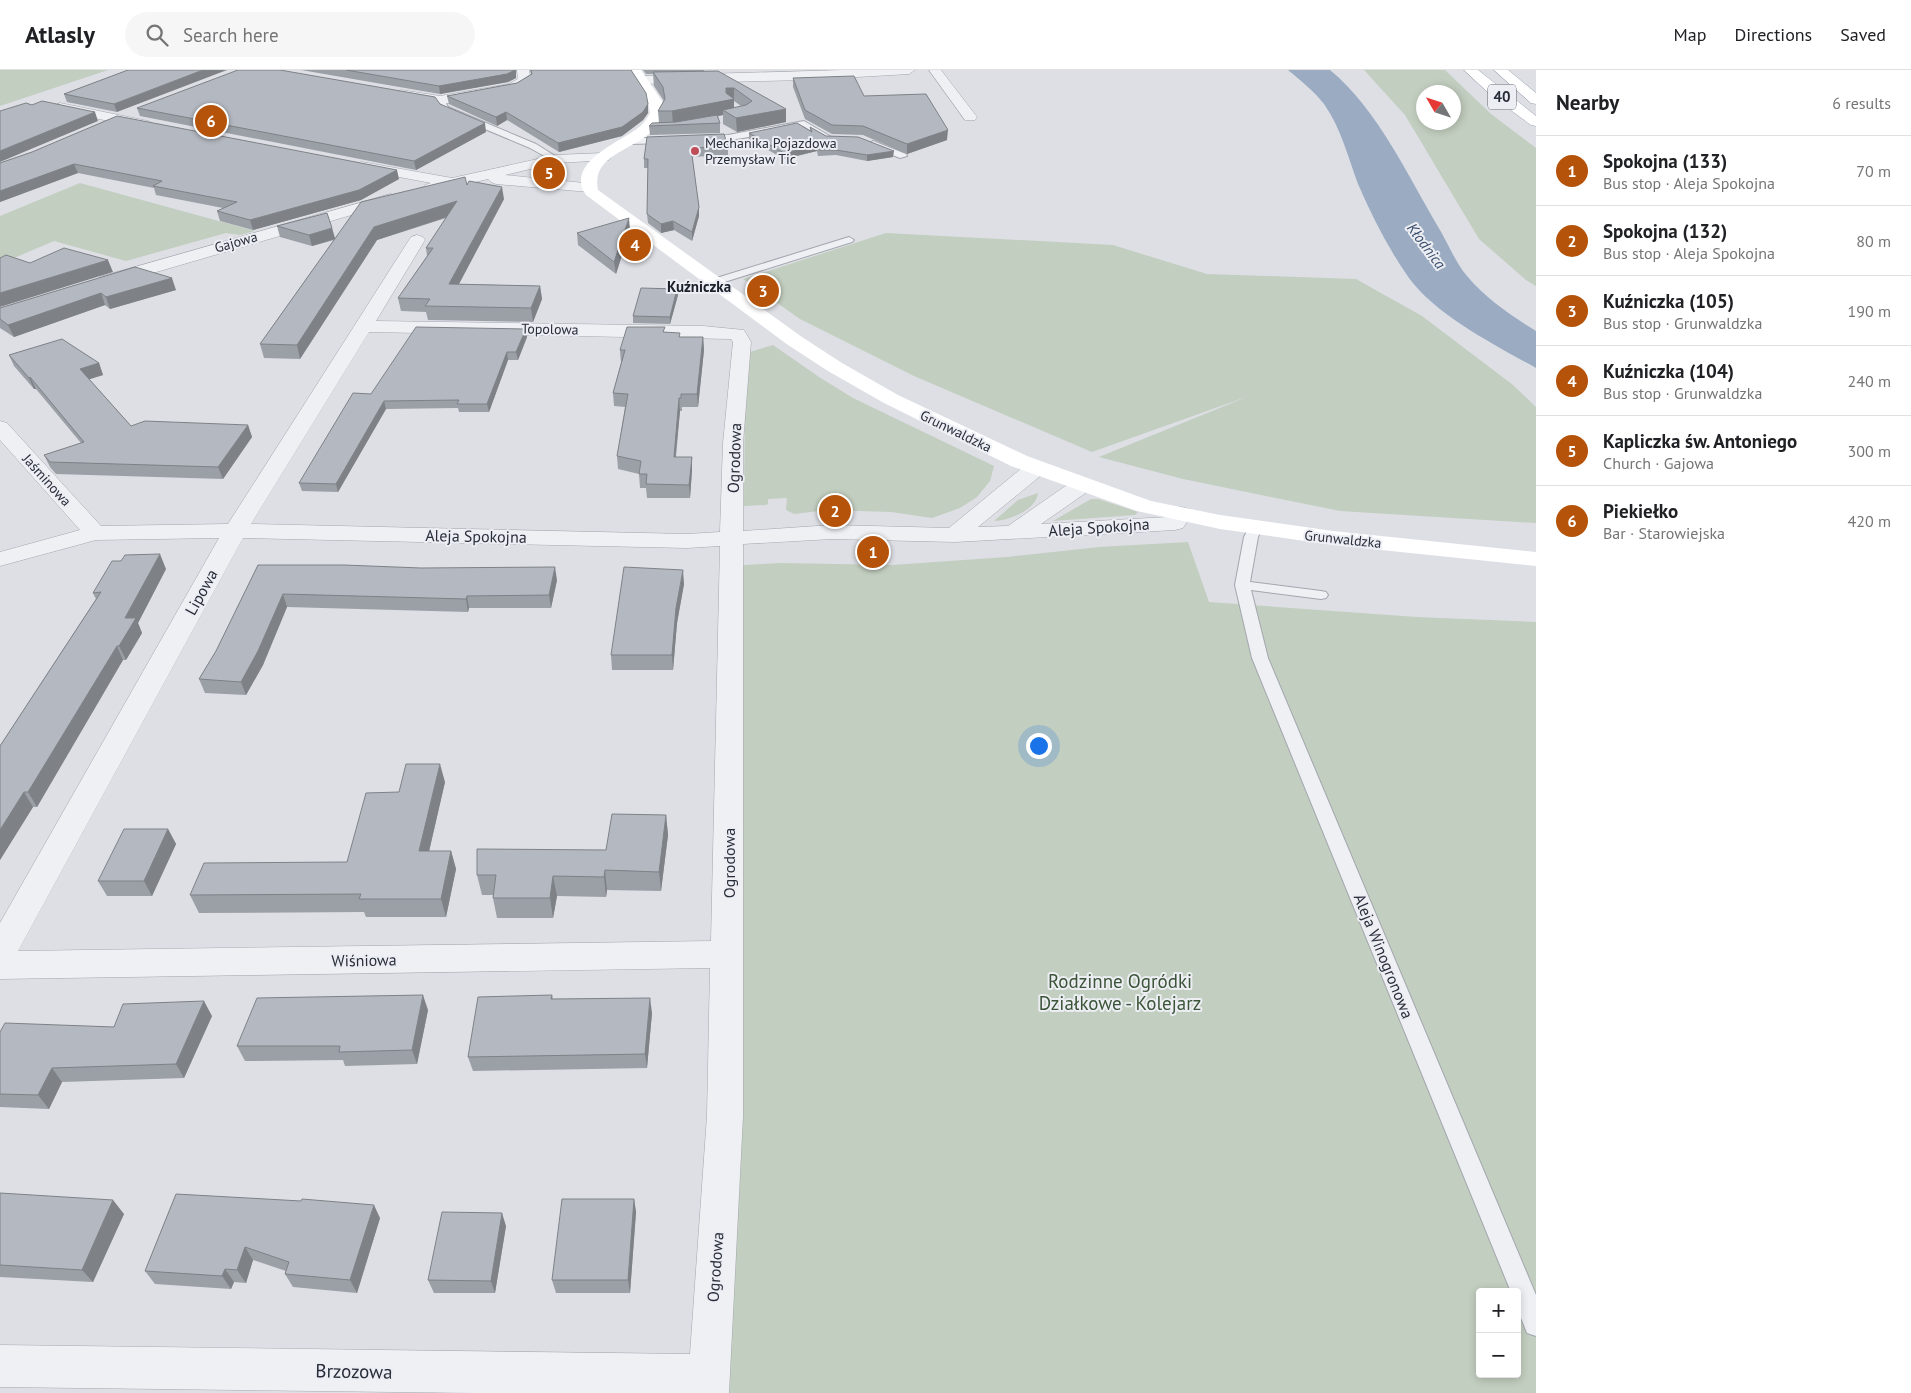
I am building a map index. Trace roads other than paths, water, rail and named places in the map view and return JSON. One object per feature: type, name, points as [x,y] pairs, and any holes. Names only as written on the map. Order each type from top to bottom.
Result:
[{"type":"street","points":[[391,93],[440,100],[512,87],[525,81],[523,70]]},
{"type":"street","points":[[638,75],[805,76],[909,70]]},
{"type":"street","points":[[935,70],[970,118]]},
{"type":"street","name":"40","points":[[1470,70],[1499,95],[1536,122]]},
{"type":"street","name":"40","points":[[1500,70],[1536,100]]},
{"type":"street","points":[[589,187],[590,171],[604,157],[652,128],[657,107],[638,75]]},
{"type":"street","points":[[49,105],[164,129]]},
{"type":"street","points":[[99,127],[144,108]]},
{"type":"street","name":"Gajowa","points":[[511,175],[556,159],[604,157]]},
{"type":"street","points":[[344,163],[449,182]]},
{"type":"street","name":"Gajowa","points":[[91,286],[267,233],[449,182],[475,177],[511,175],[589,187]]},
{"type":"street","name":"Grunwaldzka","points":[[589,187],[591,192],[611,209],[795,341],[835,367],[891,399],[1036,468],[1145,506],[1254,528],[1536,559]]},
{"type":"street","name":"Lipowa","points":[[0,953],[235,531],[417,240]]},
{"type":"street","name":"Topolowa","points":[[363,326],[737,334]]},
{"type":"street","name":"Ogrodowa","points":[[708,1384],[725,1116],[733,443],[742,342],[737,334]]},
{"type":"street","name":"Jaśminowa","points":[[0,427],[95,533]]},
{"type":"street","points":[[955,535],[1036,468]]},
{"type":"street","name":"Aleja Spokojna","points":[[1014,533],[1082,485]]},
{"type":"street","name":"Aleja Spokojna","points":[[0,559],[95,533],[235,531],[687,541],[832,532],[955,535],[1014,533],[1175,523],[1181,514]]},
{"type":"street","name":"Wiśniowa","points":[[0,965],[728,954]]},
{"type":"street","name":"Brzozowa","points":[[0,1366],[708,1384]]},
{"type":"lane","points":[[440,100],[445,109],[532,146],[556,159]]},
{"type":"lane","points":[[691,140],[728,138],[804,124],[829,138],[837,138]]},
{"type":"lane","points":[[629,141],[673,140]]},
{"type":"lane","points":[[868,142],[903,156]]},
{"type":"lane","points":[[714,282],[849,240]]},
{"type":"lane","points":[[1254,528],[1242,585],[1321,595]]},
{"type":"lane","name":"Aleja Winogronowa","points":[[1242,585],[1260,658],[1536,1324]]},
{"type":"water","name":"Kłodnica","points":[[1288,70],[1330,70],[1363,104],[1391,145],[1463,271],[1491,300],[1536,331],[1536,368],[1468,329],[1451,317],[1421,292],[1409,278],[1369,208],[1358,184],[1340,133],[1330,113],[1316,95]]},
{"type":"place","name":"Piekiełko","points":[[211,121]]},
{"type":"place","name":"Mechanika Pojazdowa Przemysław Tic","points":[[695,151]]},
{"type":"place","name":"Kapliczka św. Antoniego","points":[[549,173]]},
{"type":"place","name":"Kuźniczka (104)","points":[[635,245]]},
{"type":"place","name":"Kuźniczka (105)","points":[[763,291]]},
{"type":"place","name":"Spokojna (132)","points":[[835,511]]},
{"type":"place","name":"Spokojna (133)","points":[[873,552]]},
{"type":"district","name":"Kuźniczka","points":[[699,287]]},
{"type":"park label","name":"Rodzinne Ogródki Działkowe - Kolejarz","points":[[1120,992]]}]
